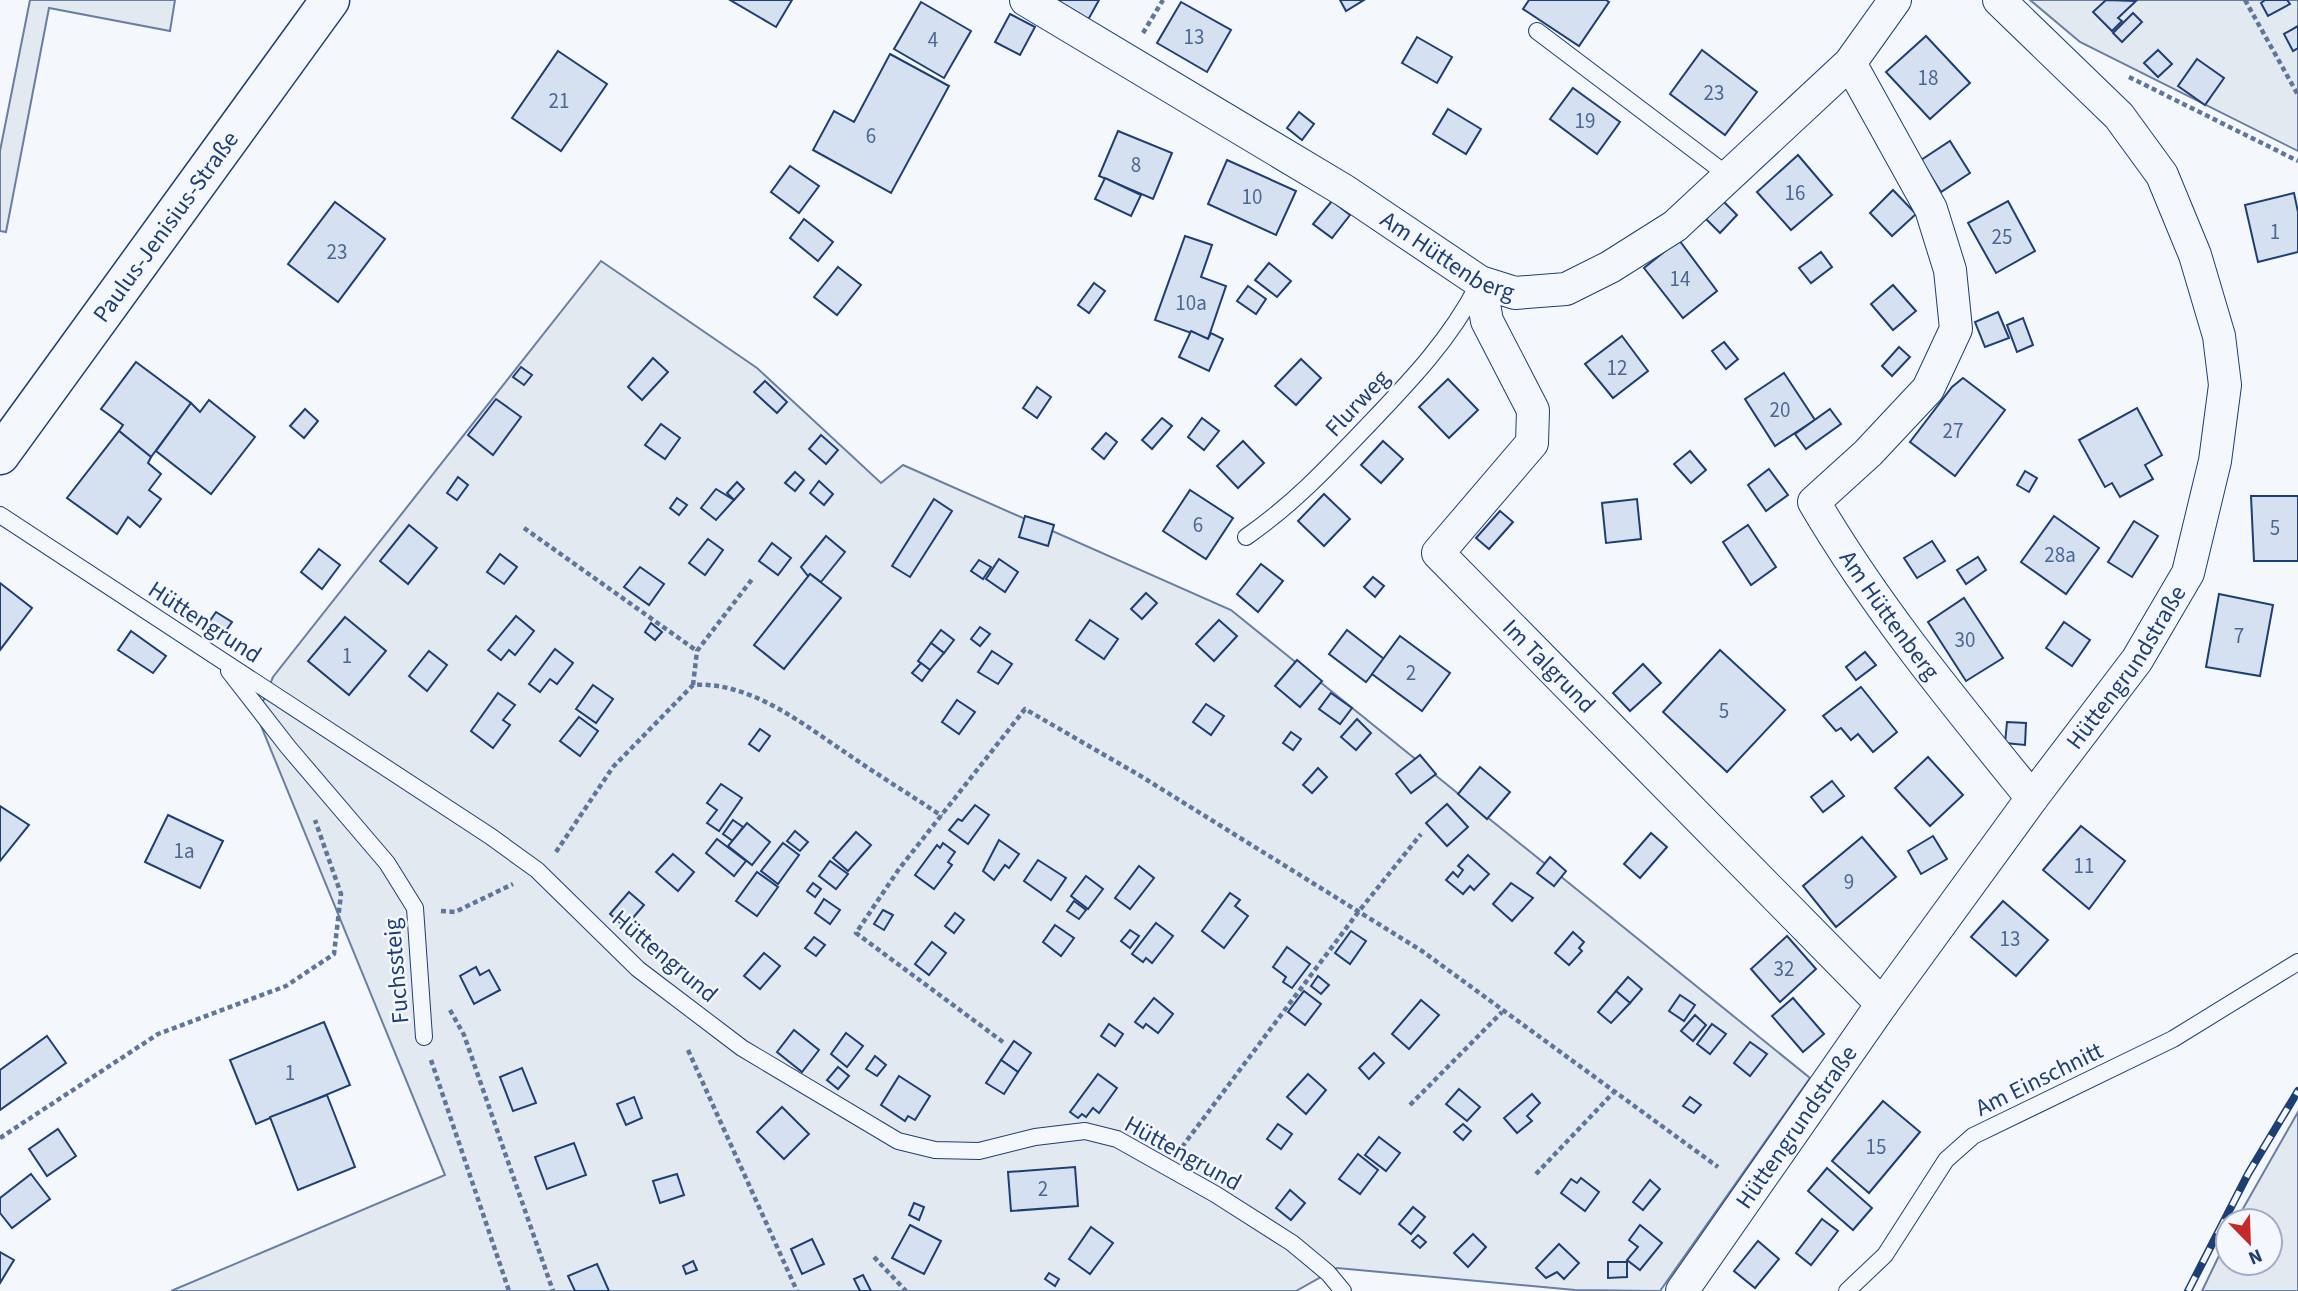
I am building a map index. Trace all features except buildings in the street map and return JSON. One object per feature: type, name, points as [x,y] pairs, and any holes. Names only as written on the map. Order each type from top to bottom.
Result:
[{"type":"main road","name":"Paulus-Jenisius-Straße","points":[[0,455],[330,0]]},
{"type":"street","name":"Am Hüttenberg","points":[[1026,0],[1345,191],[1480,282],[1515,293],[1566,289],[1610,267],[1675,226],[1850,63],[1895,0]]},
{"type":"street","name":"Hüttengrundstraße","points":[[1682,1291],[1882,1004],[2032,798],[2137,660],[2188,573],[2215,461],[2225,385],[2219,336],[2195,255],[2162,176],[2119,116],[1999,0]]},
{"type":"street","name":"Am Hüttenberg","points":[[1850,63],[1931,209],[1950,270],[1956,329],[1928,389],[1868,453],[1814,502],[1849,562],[1958,706],[2032,798]]},
{"type":"street","name":"Im Talgrund","points":[[1480,282],[1487,321],[1533,410],[1532,443],[1438,553],[1882,1004]]},
{"type":"lane","points":[[1537,31],[1730,177]]},
{"type":"lane","name":"Flurweg","points":[[1246,537],[1287,508],[1429,361],[1460,319],[1480,282]]},
{"type":"lane","name":"Hüttengrund","points":[[0,515],[537,870],[638,969],[742,1048],[898,1140],[935,1150],[979,1151],[1035,1137],[1084,1131],[1117,1139],[1292,1243],[1328,1273],[1343,1291]]},
{"type":"lane","name":"Fuchssteig","points":[[219,659],[288,747],[387,863],[415,908],[424,1037]]},
{"type":"lane","name":"Am Einschnitt","points":[[1847,1291],[1885,1255],[1946,1160],[1973,1136],[2173,1039],[2298,962]]},
{"type":"path","points":[[2245,0],[2298,95]]},
{"type":"path","points":[[2066,63],[2131,78],[2298,161]]},
{"type":"path","points":[[524,528],[697,651]]},
{"type":"path","points":[[415,908],[455,912],[537,870],[560,848],[613,767],[693,685],[697,651],[753,578]]},
{"type":"path","points":[[693,685],[711,684],[749,694],[785,713],[942,816]]},
{"type":"path","points":[[1003,1042],[856,933],[900,869],[1025,709],[1139,775],[1422,951],[1502,1012],[1718,1167]]},
{"type":"path","points":[[0,1138],[158,1034],[286,986],[334,954],[341,894],[310,808]]},
{"type":"path","points":[[1167,1167],[1359,911],[1422,834]]},
{"type":"path","points":[[418,953],[464,1035],[553,1291]]},
{"type":"path","points":[[1410,1105],[1502,1012]]},
{"type":"path","name":"Fuchssteig","points":[[424,1037],[509,1291]]},
{"type":"path","points":[[688,1050],[797,1291]]},
{"type":"path","points":[[1536,1174],[1613,1093]]},
{"type":"path","points":[[874,1256],[906,1291]]},
{"type":"shaded area","points":[[30,0],[175,0],[170,31],[49,8],[6,232],[0,231],[0,151]]},
{"type":"shaded area","points":[[2030,0],[2298,0],[2298,151],[2080,42]]},
{"type":"shaded area","points":[[601,261],[757,368],[881,483],[903,465],[1231,610],[1810,1078],[1660,1291],[1575,1290],[1337,1268],[1296,1291],[171,1291],[445,1175],[257,716],[273,677]]},
{"type":"shaded area","points":[[2298,1112],[2298,1291],[2202,1291],[2214,1266],[2214,1277],[2284,1277],[2284,1207],[2244,1207]]},
{"type":"railway","points":[[2188,1291],[2248,1174],[2298,1091]]}]
